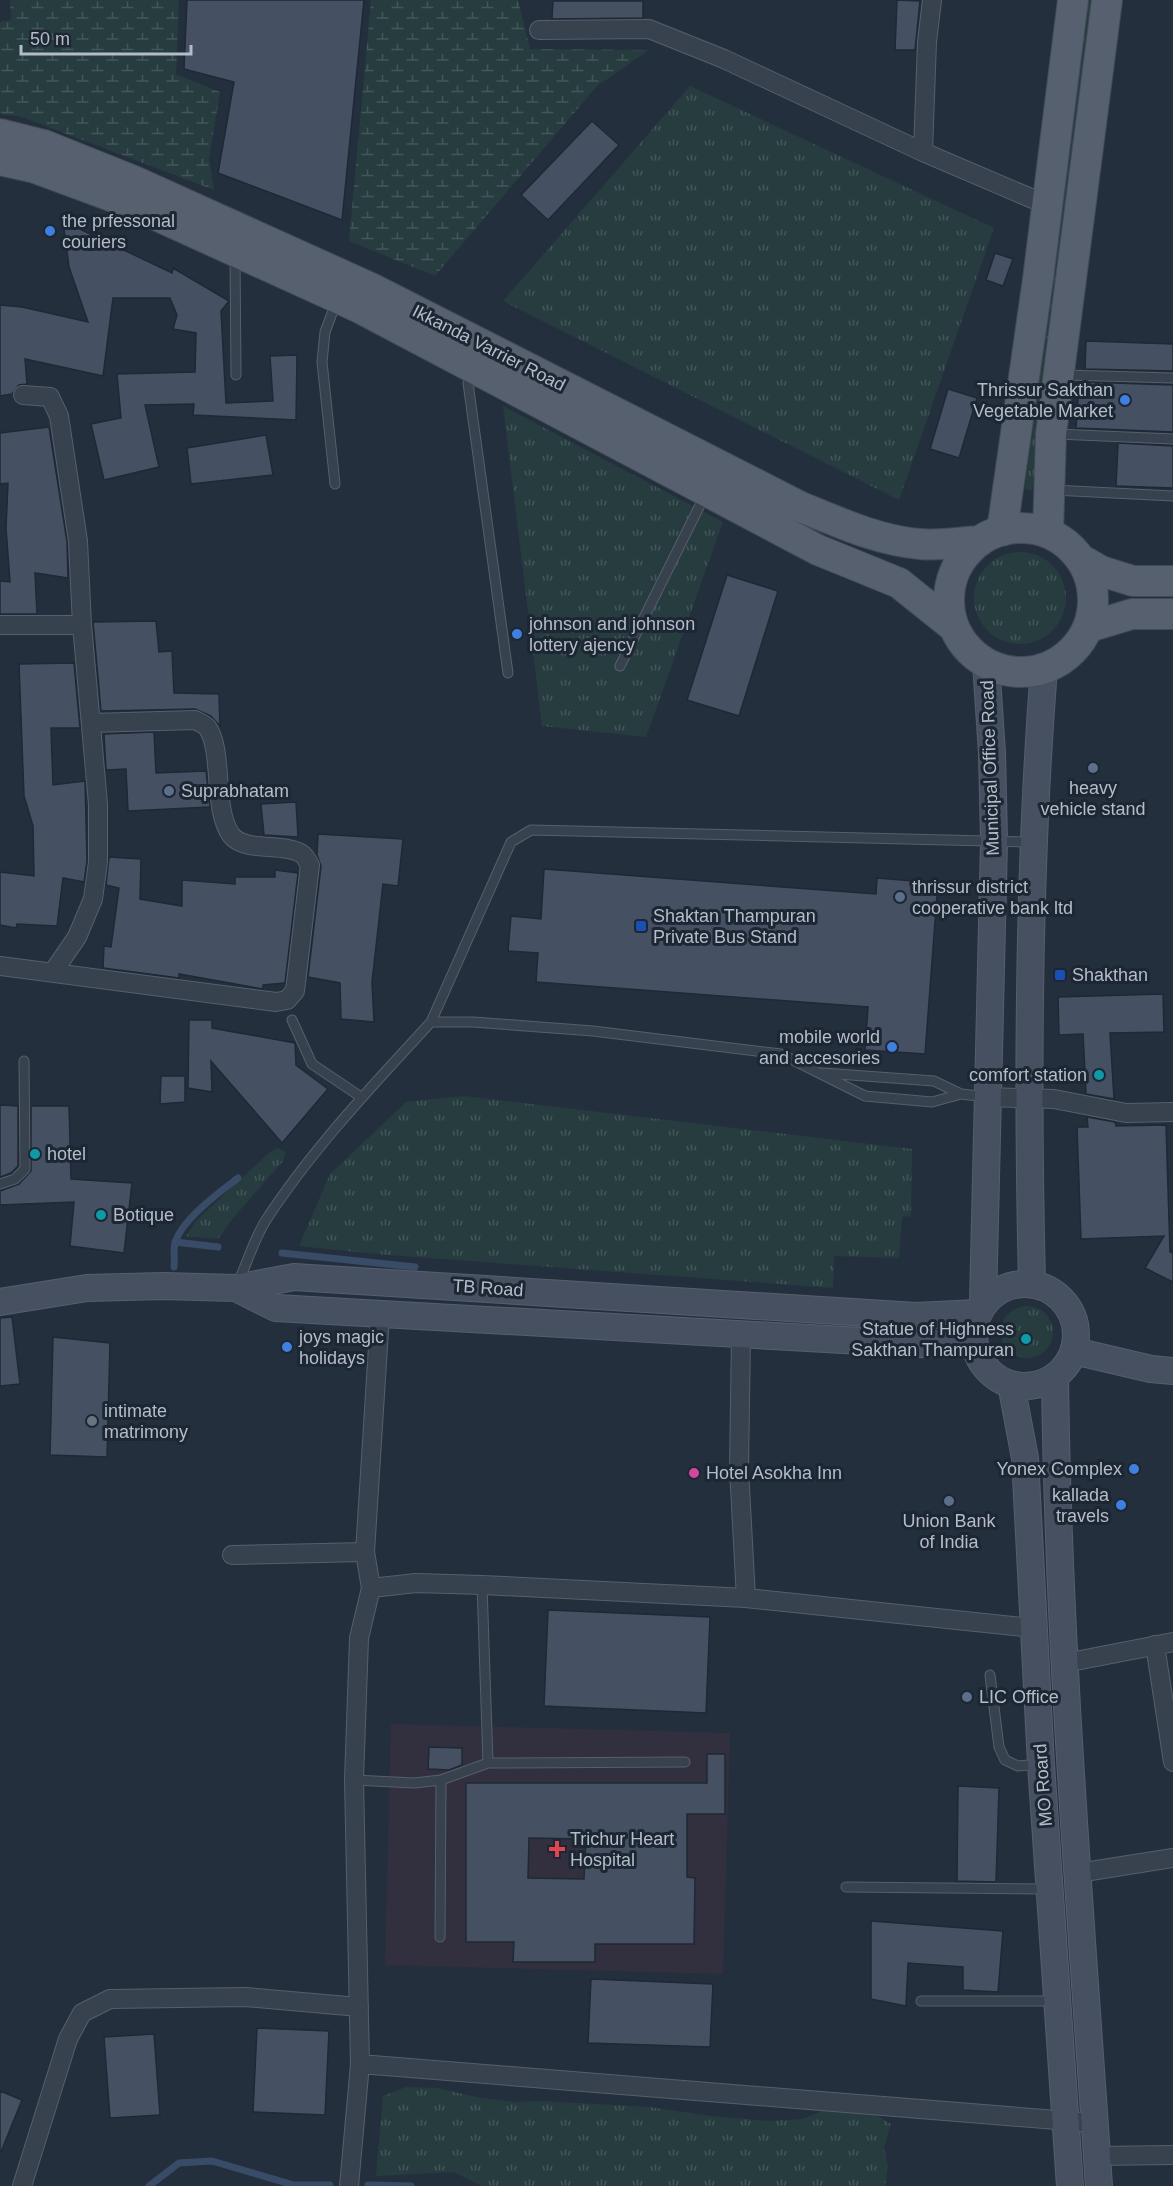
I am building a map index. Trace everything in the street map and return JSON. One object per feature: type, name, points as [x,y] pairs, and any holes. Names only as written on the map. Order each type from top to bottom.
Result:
[{"type":"main road","points":[[991,536],[1047,205],[1073,0]]},
{"type":"main road","points":[[1048,532],[1051,434],[1107,0]]},
{"type":"main road","name":"Ikkanda Varrier Road","points":[[0,134],[44,145],[124,177],[373,289],[801,507],[886,538],[920,544],[991,536]]},
{"type":"main road","name":"Ikkanda Varrier Road","points":[[0,160],[35,168],[127,202],[338,298],[818,550],[899,583],[954,627]]},
{"type":"main road","points":[[1082,560],[1092,581],[1094,605],[1089,627],[1076,647],[1065,658],[1030,672],[1008,671],[986,663],[967,648],[954,627],[949,603],[952,579],[962,558],[991,536],[1017,528],[1048,532],[1067,544],[1082,560],[1101,571],[1132,581],[1173,581]]},
{"type":"main road","points":[[1089,627],[1132,614],[1173,614]]},
{"type":"main road","name":"Municipal Office Road","points":[[981,1309],[987,1221],[987,1097],[994,841],[992,753],[986,663]]},
{"type":"main road","points":[[1032,1284],[1029,1100],[1033,842],[1044,668]]},
{"type":"main road","name":"TB Road","points":[[0,1302],[87,1288],[163,1286],[236,1288],[294,1277],[905,1315],[981,1309]]},
{"type":"main road","points":[[1022,1283],[1032,1284],[1053,1292],[1066,1303],[1074,1318],[1077,1334],[1074,1351],[1067,1365],[1055,1376],[1041,1383],[1025,1386],[998,1379],[987,1370],[974,1345],[974,1329],[981,1309],[991,1296],[1005,1287],[1022,1283]]},
{"type":"main road","points":[[236,1288],[276,1308],[915,1344],[974,1345]]},
{"type":"main road","points":[[1074,1351],[1151,1369],[1173,1371]]},
{"type":"main road","points":[[1055,1376],[1065,1663],[1099,2186]]},
{"type":"main road","name":"MO Roard","points":[[1011,1384],[1025,1458],[1041,1764],[1070,2186]]},
{"type":"street","points":[[923,152],[927,42],[932,0]]},
{"type":"street","points":[[539,30],[649,29],[724,59],[923,152],[1047,205]]},
{"type":"street","points":[[23,395],[50,397],[59,416],[78,541],[82,625],[98,804],[98,862],[93,899],[77,937],[53,972]]},
{"type":"street","points":[[0,625],[82,625]]},
{"type":"street","points":[[0,966],[276,1002],[287,1000],[295,991],[310,865],[302,854],[245,844],[232,837],[225,821],[212,738],[206,726],[195,720],[91,723]]},
{"type":"street","points":[[987,1097],[1054,1099],[1125,1113],[1173,1112]]},
{"type":"street","points":[[349,2186],[360,2064],[354,1780],[359,1638],[371,1588],[365,1552],[380,1315]]},
{"type":"street","points":[[741,1334],[739,1469],[746,1598]]},
{"type":"street","points":[[232,1555],[365,1552]]},
{"type":"street","points":[[371,1588],[416,1583],[746,1598],[1033,1628]]},
{"type":"street","points":[[1065,1663],[1164,1644],[1173,1762]]},
{"type":"street","points":[[1078,1873],[1173,1858]]},
{"type":"street","points":[[22,2186],[68,2039],[82,2013],[110,1999],[246,1997],[359,2007]]},
{"type":"street","points":[[360,2064],[1094,2123]]},
{"type":"street","points":[[1097,2156],[1173,2156]]},
{"type":"lane","points":[[234,251],[236,375]]},
{"type":"lane","points":[[334,484],[322,362],[325,332],[338,298]]},
{"type":"lane","points":[[1058,374],[1173,378]]},
{"type":"lane","points":[[468,383],[508,673]]},
{"type":"lane","points":[[1051,434],[1173,439]]},
{"type":"lane","points":[[1048,489],[1173,496]]},
{"type":"lane","points":[[620,666],[707,491]]},
{"type":"lane","points":[[236,1288],[265,1222],[330,1134],[431,1022],[511,842],[531,830],[1033,842]]},
{"type":"lane","points":[[292,1020],[312,1064],[361,1097]]},
{"type":"lane","points":[[431,1022],[472,1022],[593,1031],[781,1054],[865,1096],[932,1102],[961,1094]]},
{"type":"lane","points":[[0,1184],[15,1179],[25,1168],[24,1062]]},
{"type":"lane","points":[[818,1072],[934,1081],[961,1094],[987,1097]]},
{"type":"lane","points":[[482,1585],[488,1762]]},
{"type":"lane","points":[[990,1675],[999,1747],[1005,1760],[1018,1766],[1041,1764]]},
{"type":"lane","points":[[354,1780],[414,1783],[441,1780],[488,1762],[685,1762]]},
{"type":"lane","points":[[440,1937],[441,1780]]},
{"type":"lane","points":[[846,1887],[1050,1889]]},
{"type":"lane","points":[[921,2001],[1057,2001]]},
{"type":"shaded area","name":"Trichur Heart Hospital","points":[[391,1724],[730,1733],[723,1974],[385,1965]]},
{"type":"green space","points":[[10,0],[179,0],[176,74],[220,92],[209,160],[214,190],[22,117],[0,114],[0,22],[11,20]]},
{"type":"green space","points":[[371,0],[518,0],[530,49],[649,50],[597,86],[435,276],[349,241]]},
{"type":"green space","points":[[1087,0],[1095,0],[1032,490],[1025,489]]},
{"type":"green space","points":[[690,86],[994,228],[899,500],[503,301]]},
{"type":"green space","points":[[503,406],[723,522],[646,737],[542,726]]},
{"type":"green space","points":[[1020,552],[1046,560],[1058,572],[1066,598],[1058,624],[1046,636],[1020,644],[994,636],[982,624],[974,598],[982,572],[994,560]]},
{"type":"green space","points":[[464,1096],[912,1149],[911,1216],[902,1217],[899,1258],[834,1256],[833,1288],[376,1254],[299,1246],[330,1174],[406,1102]]},
{"type":"green space","points":[[277,1148],[286,1152],[283,1161],[218,1239],[186,1236],[196,1221]]},
{"type":"green space","points":[[1022,1306],[1032,1306],[1046,1313],[1053,1332],[1046,1351],[1032,1358],[1022,1358],[1012,1354],[1005,1347],[1001,1337],[1001,1327],[1005,1317],[1012,1310]]},
{"type":"green space","points":[[406,2087],[437,2088],[481,2098],[514,2102],[541,2101],[649,2107],[769,2121],[803,2119],[822,2111],[876,2115],[891,2124],[884,2147],[888,2166],[885,2186],[482,2186],[453,2172],[376,2176],[383,2096]]},
{"type":"building","points":[[187,0],[364,0],[342,220],[218,173],[234,82],[184,69]]},
{"type":"building","points":[[897,0],[920,1],[915,50],[895,50]]},
{"type":"building","points":[[553,1],[643,1],[643,18],[552,19]]},
{"type":"building","points":[[592,121],[619,145],[548,220],[521,195]]},
{"type":"building","points":[[63,221],[172,273],[173,268],[229,301],[221,311],[226,403],[273,401],[270,356],[297,355],[296,420],[193,415],[194,404],[145,405],[159,467],[104,480],[91,424],[121,418],[117,374],[195,372],[196,333],[173,329],[177,315],[170,298],[113,298],[103,376],[25,359],[27,384],[19,385],[12,394],[0,396],[0,305],[22,307],[88,322],[69,267]]},
{"type":"building","points":[[995,253],[1013,259],[1003,286],[986,280]]},
{"type":"building","points":[[1086,341],[1173,344],[1173,371],[1085,369]]},
{"type":"building","points":[[1085,382],[1173,385],[1173,432],[1076,428],[1079,386],[1084,386]]},
{"type":"building","points":[[948,389],[977,398],[959,458],[930,449]]},
{"type":"building","points":[[49,427],[67,542],[68,578],[35,573],[37,614],[0,614],[0,581],[10,582],[6,528],[8,483],[0,484],[0,433]]},
{"type":"building","points":[[266,435],[273,475],[191,484],[187,448]]},
{"type":"building","points":[[1118,443],[1173,446],[1173,488],[1116,486]]},
{"type":"building","points":[[727,575],[778,591],[739,716],[687,700]]},
{"type":"building","points":[[156,621],[159,652],[172,651],[174,693],[219,694],[220,726],[211,716],[195,709],[101,711],[93,622]]},
{"type":"building","points":[[74,663],[80,728],[51,728],[53,785],[85,781],[87,861],[84,882],[63,878],[57,926],[17,924],[16,928],[0,925],[0,872],[34,876],[33,826],[24,796],[19,664]]},
{"type":"building","points":[[154,732],[156,773],[206,771],[210,807],[128,811],[126,769],[106,770],[104,734]]},
{"type":"building","points":[[296,802],[298,837],[264,835],[261,804]]},
{"type":"building","points":[[318,834],[403,839],[398,886],[383,884],[372,982],[374,1022],[341,1019],[340,983],[308,977],[321,866],[317,855]]},
{"type":"building","points":[[109,857],[141,859],[140,899],[182,906],[182,880],[235,884],[235,877],[275,877],[275,870],[298,873],[285,983],[263,985],[263,989],[179,974],[179,978],[103,968],[104,946],[111,947],[119,888],[106,885]]},
{"type":"building","points":[[544,869],[876,894],[877,878],[938,883],[925,1054],[865,1050],[868,1007],[536,982],[538,953],[508,951],[511,916],[541,919]]},
{"type":"building","points":[[1163,994],[1164,1032],[1110,1033],[1114,1099],[1086,1094],[1083,1034],[1059,1035],[1058,997]]},
{"type":"building","points":[[189,1020],[212,1020],[212,1028],[295,1043],[296,1065],[328,1089],[282,1143],[211,1061],[212,1092],[188,1088]]},
{"type":"building","points":[[161,1076],[185,1076],[185,1102],[160,1104]]},
{"type":"building","points":[[0,1105],[18,1106],[18,1166],[11,1173],[0,1177]]},
{"type":"building","points":[[31,1106],[69,1106],[71,1179],[132,1183],[124,1253],[70,1246],[74,1202],[0,1205],[0,1191],[19,1184],[31,1171]]},
{"type":"building","points":[[1087,1117],[1115,1122],[1116,1126],[1166,1125],[1173,1282],[1145,1268],[1164,1236],[1081,1239],[1077,1127],[1088,1127]]},
{"type":"building","points":[[12,1317],[20,1384],[0,1386],[0,1318]]},
{"type":"building","points":[[53,1337],[110,1343],[107,1457],[50,1455]]},
{"type":"building","points":[[548,1610],[710,1617],[706,1713],[544,1706]]},
{"type":"building","points":[[429,1747],[462,1748],[462,1765],[449,1770],[428,1769]]},
{"type":"building","points":[[707,1754],[725,1754],[725,1814],[687,1814],[687,1877],[695,1878],[694,1944],[595,1944],[595,1962],[513,1962],[514,1942],[466,1942],[466,1783],[707,1783]],"holes":[[[529,1838],[586,1839],[584,1879],[528,1878]]]},
{"type":"building","points":[[958,1786],[999,1788],[996,1882],[957,1881]]},
{"type":"building","points":[[871,1921],[1003,1931],[998,1992],[963,1990],[963,1967],[908,1963],[906,2006],[871,1999]]},
{"type":"building","points":[[591,1979],[713,1984],[710,2047],[588,2043]]},
{"type":"building","points":[[257,2028],[329,2031],[325,2115],[253,2112]]},
{"type":"building","points":[[154,2034],[160,2115],[110,2118],[104,2037]]},
{"type":"building","points":[[0,2091],[22,2100],[1,2152],[0,2152]]},
{"type":"waterway","points":[[174,1267],[175,1243],[185,1225],[202,1207],[238,1178]]},
{"type":"waterway","points":[[175,1242],[218,1247]]},
{"type":"waterway","points":[[282,1253],[415,1267]]},
{"type":"waterway","points":[[149,2186],[179,2163],[212,2161],[294,2185],[330,2185]]},
{"type":"waterway","points":[[368,2185],[411,2186]]},
{"type":"place","name":"the prfessonal couriers","points":[[50,231]]},
{"type":"place","name":"Thrissur Sakthan Vegetable Market","points":[[1125,400]]},
{"type":"place","name":"johnson and johnson lottery ajency","points":[[517,634]]},
{"type":"place","name":"heavy vehicle stand","points":[[1093,768]]},
{"type":"place","name":"Suprabhatam","points":[[169,791]]},
{"type":"place","name":"thrissur district cooperative bank ltd","points":[[900,897]]},
{"type":"place","name":"Shaktan Thampuran Private Bus Stand","points":[[641,926]]},
{"type":"place","name":"Shakthan","points":[[1060,975]]},
{"type":"place","name":"mobile world and accesories","points":[[892,1047]]},
{"type":"place","name":"comfort station","points":[[1099,1075]]},
{"type":"place","name":"hotel","points":[[35,1154]]},
{"type":"place","name":"Botique","points":[[101,1215]]},
{"type":"place","name":"Statue of Highness Sakthan Thampuran","points":[[1026,1339]]},
{"type":"place","name":"joys magic holidays","points":[[287,1347]]},
{"type":"place","name":"intimate matrimony","points":[[92,1421]]},
{"type":"place","name":"Yonex Complex","points":[[1134,1469]]},
{"type":"place","name":"Hotel Asokha Inn","points":[[694,1473]]},
{"type":"place","name":"Union Bank of India","points":[[949,1501]]},
{"type":"place","name":"kallada travels","points":[[1121,1505]]},
{"type":"place","name":"LIC Office","points":[[967,1697]]},
{"type":"place","name":"Trichur Heart Hospital","points":[[557,1849]]}]
